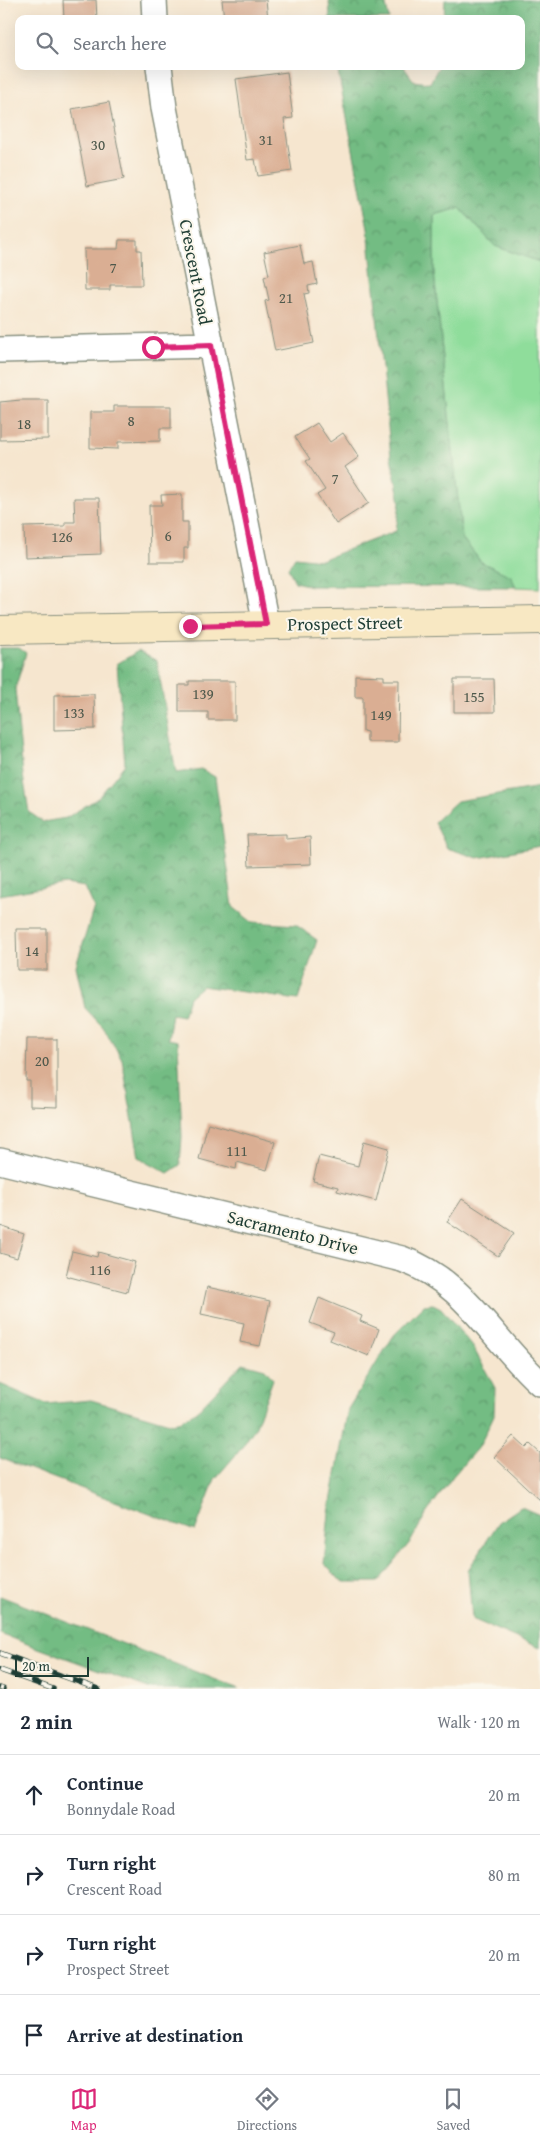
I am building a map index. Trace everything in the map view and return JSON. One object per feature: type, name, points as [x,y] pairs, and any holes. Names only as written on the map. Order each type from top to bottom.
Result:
[{"type":"main road","name":"Prospect Street","points":[[0,630],[540,620]]},
{"type":"street","points":[[154,0],[155,15]]},
{"type":"street","name":"Crescent Road","points":[[159,70],[164,108],[266,624]]},
{"type":"street","points":[[0,350],[211,345]]},
{"type":"street","name":"Sacramento Drive","points":[[0,1160],[402,1259],[420,1266],[438,1276],[469,1303],[540,1383]]},
{"type":"green space","points":[[329,0],[385,0],[388,15],[330,15]]},
{"type":"green space","points":[[445,0],[540,0],[540,262],[495,246],[460,208],[434,215],[434,273],[462,538],[481,562],[511,576],[516,587],[311,586],[295,582],[288,568],[295,557],[321,560],[396,531],[400,502],[391,457],[368,228],[338,70],[406,70],[414,81],[430,83],[437,70],[525,70],[525,15],[444,15]]},
{"type":"green space","points":[[460,208],[495,246],[540,262],[540,588],[516,587],[510,576],[481,562],[462,538],[434,273],[434,215]]},
{"type":"green space","points":[[0,648],[19,648],[26,653],[15,689],[23,775],[29,812],[43,822],[66,818],[98,798],[125,764],[117,664],[138,651],[157,661],[176,773],[201,769],[215,777],[233,907],[252,922],[296,925],[317,940],[298,1000],[202,986],[189,997],[183,1016],[172,1014],[168,1039],[178,1041],[182,1137],[180,1165],[168,1173],[139,1157],[122,1059],[103,1027],[85,1008],[76,966],[94,907],[85,887],[64,884],[0,895]]},
{"type":"green space","points":[[540,787],[540,846],[478,858],[447,848],[434,822],[457,801]]},
{"type":"green space","points":[[433,1304],[441,1308],[473,1347],[495,1388],[494,1415],[480,1445],[453,1476],[426,1514],[411,1541],[378,1582],[342,1582],[324,1564],[329,1513],[348,1409],[394,1335],[424,1305]]},
{"type":"green space","points":[[243,1363],[265,1369],[273,1379],[256,1426],[240,1450],[215,1479],[195,1531],[0,1458],[0,1384],[46,1404],[91,1400],[173,1424],[196,1412]]},
{"type":"green space","points":[[521,1507],[540,1515],[540,1648],[472,1619],[468,1570],[499,1522]]},
{"type":"green space","points":[[0,1596],[240,1689],[151,1689],[0,1634]]},
{"type":"building","points":[[63,0],[96,0],[97,15],[64,15]]},
{"type":"building","points":[[222,0],[266,0],[268,15],[224,15]]},
{"type":"building","points":[[287,72],[293,118],[284,119],[292,171],[258,176],[255,159],[247,160],[236,79]]},
{"type":"building","points":[[109,102],[124,179],[87,186],[72,109]]},
{"type":"building","points":[[119,240],[137,240],[137,250],[141,250],[142,285],[110,285],[110,290],[85,290],[84,249],[118,249]]},
{"type":"building","points":[[300,245],[304,264],[313,262],[317,284],[308,286],[309,293],[304,294],[314,343],[275,351],[265,301],[269,300],[264,277],[269,275],[264,252]]},
{"type":"building","points":[[48,400],[48,439],[0,440],[0,402]]},
{"type":"building","points":[[114,406],[171,406],[171,428],[160,428],[160,441],[118,442],[118,449],[90,448],[90,412],[114,412]]},
{"type":"building","points":[[317,423],[330,442],[343,433],[359,457],[345,467],[369,503],[336,524],[317,495],[325,490],[306,461],[310,459],[295,437]]},
{"type":"building","points":[[182,494],[182,522],[188,522],[188,548],[184,548],[184,562],[150,562],[149,505],[162,505],[161,495]]},
{"type":"building","points":[[74,498],[99,498],[101,554],[25,557],[24,527],[65,526],[65,522],[75,522]]},
{"type":"building","points":[[355,675],[384,676],[384,680],[399,680],[398,742],[367,742],[367,732],[363,731],[363,697],[355,697]]},
{"type":"building","points":[[454,679],[494,679],[495,712],[454,712]]},
{"type":"building","points":[[189,681],[235,681],[235,720],[208,720],[208,712],[179,712],[179,685],[189,685]]},
{"type":"building","points":[[94,694],[95,729],[54,730],[54,695]]},
{"type":"building","points":[[286,834],[286,839],[310,837],[311,864],[249,866],[247,835]]},
{"type":"building","points":[[16,929],[47,929],[47,970],[17,970]]},
{"type":"building","points":[[27,1039],[57,1039],[57,1107],[30,1106],[30,1081],[26,1081]]},
{"type":"building","points":[[208,1123],[275,1142],[267,1170],[237,1162],[236,1169],[199,1159]]},
{"type":"building","points":[[364,1141],[389,1148],[376,1201],[337,1191],[338,1187],[313,1181],[319,1156],[358,1166]]},
{"type":"building","points":[[462,1199],[514,1233],[498,1256],[447,1222]]},
{"type":"building","points":[[0,1226],[24,1234],[17,1258],[0,1253]]},
{"type":"building","points":[[72,1251],[97,1257],[98,1252],[135,1262],[127,1292],[66,1276]]},
{"type":"building","points":[[207,1287],[270,1301],[260,1346],[240,1342],[244,1323],[201,1314]]},
{"type":"building","points":[[319,1298],[362,1316],[360,1321],[379,1329],[369,1356],[330,1340],[334,1332],[310,1323]]},
{"type":"building","points":[[513,1436],[526,1448],[530,1444],[540,1453],[540,1500],[494,1457]]},
{"type":"railway","points":[[0,1653],[98,1689]]},
{"type":"railway","points":[[0,1670],[53,1689]]},
{"type":"route","points":[[153,347],[211,345],[266,624],[190,626]]}]
